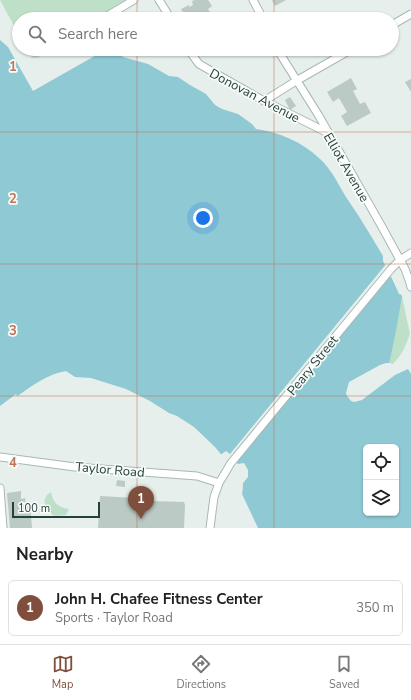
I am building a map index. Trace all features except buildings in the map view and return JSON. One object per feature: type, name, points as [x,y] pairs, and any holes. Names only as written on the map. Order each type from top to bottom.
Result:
[{"type":"street","points":[[114,12],[134,0]]},
{"type":"street","points":[[160,0],[167,12]]},
{"type":"street","points":[[254,0],[260,12]]},
{"type":"street","points":[[399,21],[411,14]]},
{"type":"street","name":"Donovan Avenue","points":[[193,56],[199,64],[264,101],[329,134]]},
{"type":"street","name":"Elliot Avenue","points":[[281,56],[329,134],[400,260],[411,288]]},
{"type":"street","points":[[264,101],[340,56]]},
{"type":"street","name":"Peary Street","points":[[210,528],[212,505],[219,483],[230,463],[391,268],[411,253]]},
{"type":"street","name":"Taylor Road","points":[[0,457],[76,467],[197,476],[219,483]]},
{"type":"street","points":[[0,488],[3,528]]},
{"type":"green space","points":[[0,0],[125,0],[105,12],[12,12],[12,22]]},
{"type":"green space","points":[[31,56],[41,56],[37,58],[32,58]]},
{"type":"green space","points":[[395,288],[402,296],[410,334],[404,349],[393,364],[386,363]]},
{"type":"green space","points":[[51,492],[53,499],[57,504],[69,509],[66,515],[55,516],[45,505],[45,498]]},
{"type":"water","points":[[0,40],[8,47],[33,91],[95,56],[122,56],[148,64],[169,76],[178,77],[206,94],[215,105],[238,114],[252,124],[256,129],[282,135],[298,143],[312,152],[324,163],[363,222],[383,256],[383,261],[402,296],[389,364],[352,389],[356,397],[407,367],[411,371],[411,528],[258,528],[242,494],[245,479],[245,466],[239,465],[229,459],[224,458],[194,427],[177,416],[126,389],[91,378],[75,377],[66,371],[57,373],[40,381],[0,407]]},
{"type":"pier","points":[[387,263],[404,295],[399,294],[391,276],[388,278],[236,462],[238,464],[244,463],[248,470],[248,477],[243,483],[242,494],[240,494],[241,482],[245,470],[241,467],[235,469],[234,465],[226,459],[223,460],[219,456],[226,451],[230,454]]},
{"type":"pier","points":[[386,363],[391,363],[353,390],[354,393],[358,395],[367,390],[400,366],[408,365],[411,367],[411,374],[408,369],[395,375],[362,400],[354,402],[351,401],[346,393],[349,382]]},
{"type":"pier","points":[[93,380],[129,391],[149,402],[126,391]]},
{"type":"pier","points":[[16,394],[18,398],[0,409],[0,406]]},
{"type":"place","name":"John H. Chafee Fitness Center","points":[[141,519]]}]
